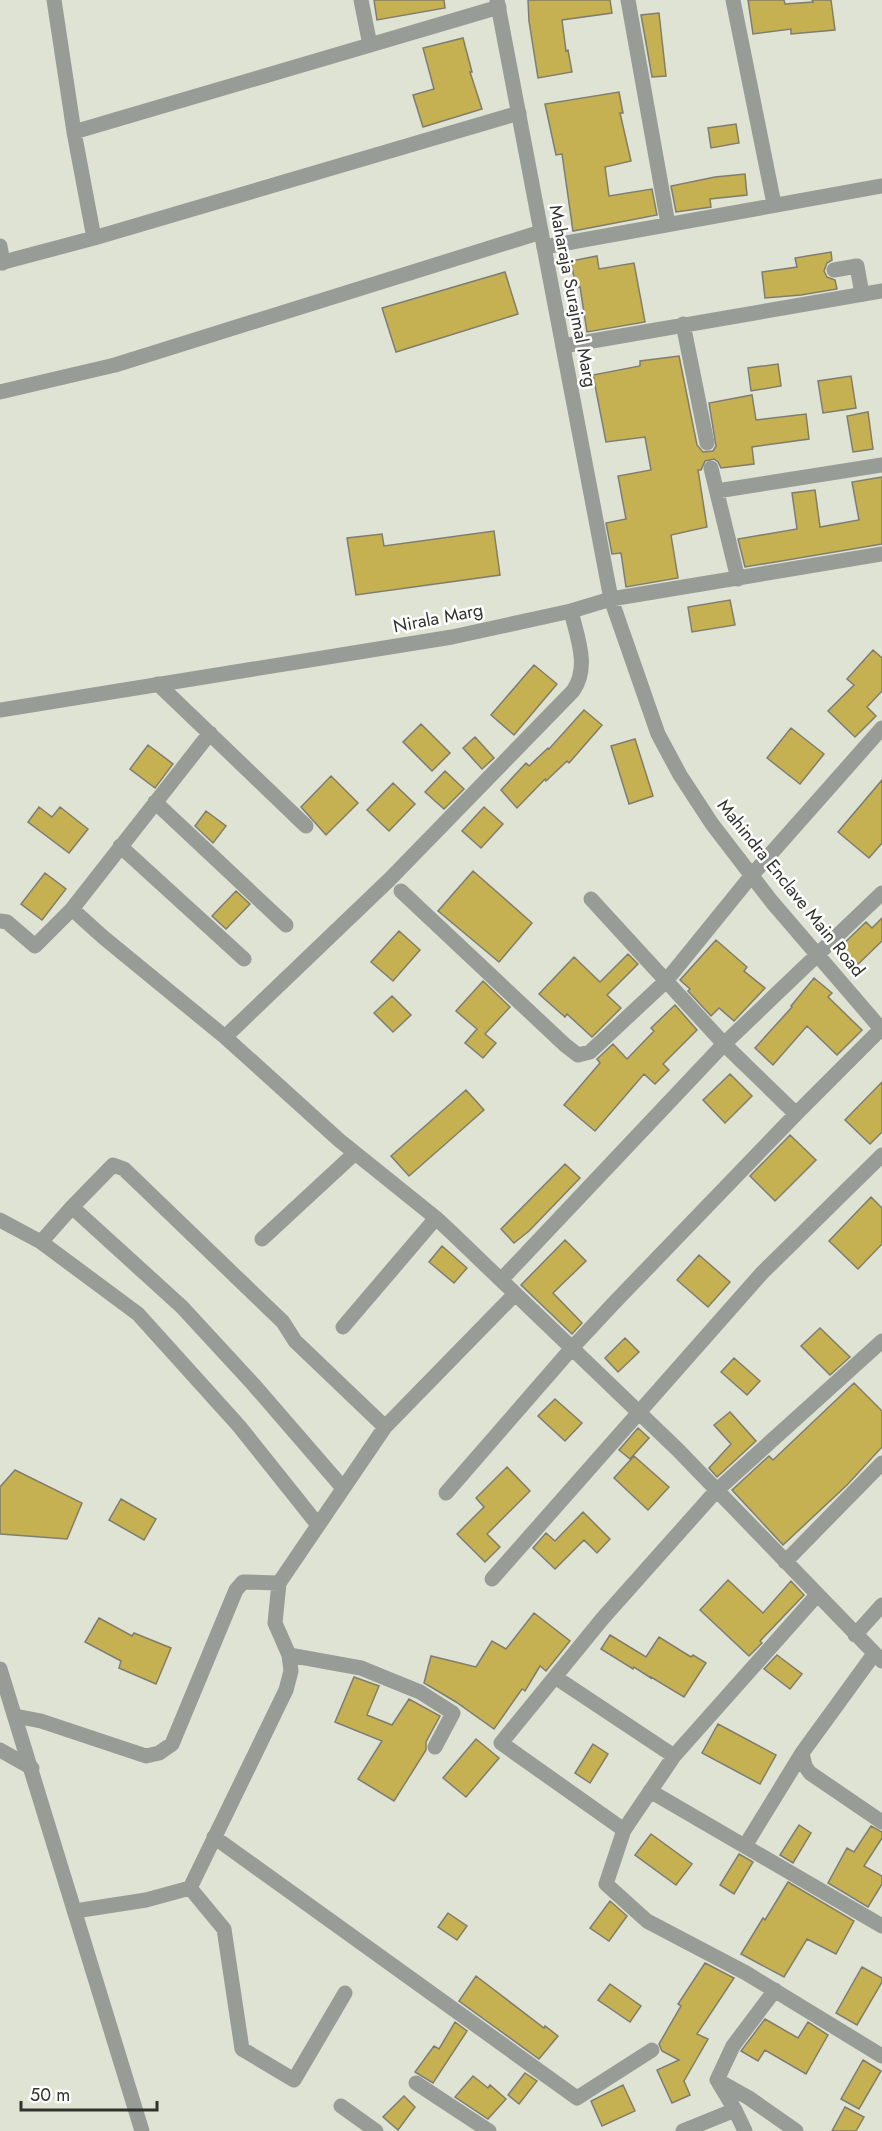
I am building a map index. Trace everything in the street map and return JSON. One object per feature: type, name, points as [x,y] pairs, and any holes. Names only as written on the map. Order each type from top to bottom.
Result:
[{"type":"street","points":[[54,0],[74,132],[94,238]]},
{"type":"street","points":[[360,0],[370,45]]},
{"type":"street","points":[[628,0],[668,224]]},
{"type":"street","points":[[733,0],[774,204]]},
{"type":"street","points":[[74,132],[370,45],[498,4]]},
{"type":"street","name":"Maharaja Surajmal Marg","points":[[498,4],[611,599]]},
{"type":"street","points":[[0,246],[1,263],[94,238],[519,113]]},
{"type":"street","points":[[0,392],[115,365],[543,239],[668,224],[882,186]]},
{"type":"street","points":[[834,270],[857,266],[862,294]]},
{"type":"street","points":[[563,346],[882,291]]},
{"type":"street","points":[[683,324],[707,443]]},
{"type":"street","points":[[717,491],[882,465]]},
{"type":"street","points":[[711,468],[738,579]]},
{"type":"street","name":"Nirala Marg","points":[[0,710],[452,636],[571,611],[611,599],[882,554]]},
{"type":"street","name":"Mahindra Enclave Main Road","points":[[611,599],[658,734],[680,775],[712,824],[752,875],[882,1029]]},
{"type":"street","points":[[225,1037],[390,879],[573,691],[580,680],[582,659],[571,611]]},
{"type":"street","points":[[158,684],[306,826]]},
{"type":"street","points":[[401,891],[578,1054],[590,1052],[666,981],[752,875],[882,728]]},
{"type":"street","points":[[0,921],[8,922],[35,946],[72,909],[210,733]]},
{"type":"street","points":[[155,802],[286,925]]},
{"type":"street","points":[[120,846],[244,959]]},
{"type":"street","points":[[501,1280],[724,1044],[882,893]]},
{"type":"street","points":[[591,899],[724,1044],[796,1114]]},
{"type":"street","points":[[72,909],[102,937],[225,1037],[355,1153],[436,1218],[678,1450],[878,1658],[802,1754],[745,1846]]},
{"type":"street","points":[[446,1493],[572,1348],[796,1114],[882,1029]]},
{"type":"street","points":[[262,1239],[355,1153]]},
{"type":"street","points":[[492,1579],[762,1273],[882,1155]]},
{"type":"street","points":[[41,1242],[114,1165],[124,1169],[283,1322],[295,1341],[385,1427]]},
{"type":"street","points":[[72,1207],[182,1307],[253,1384],[343,1488]]},
{"type":"street","points":[[343,1327],[436,1218]]},
{"type":"street","points":[[0,1220],[41,1242],[138,1314],[238,1426],[318,1525]]},
{"type":"street","points":[[75,1911],[146,1900],[190,1888],[286,1690],[291,1671],[289,1655],[276,1623],[279,1583],[385,1427],[515,1293]]},
{"type":"street","points":[[624,1830],[501,1743],[603,1618],[716,1491],[882,1341]]},
{"type":"street","points":[[784,1562],[882,1463]]},
{"type":"street","points":[[15,1716],[63,1727],[146,1756],[159,1753],[172,1744],[236,1590],[243,1582],[279,1583]]},
{"type":"street","points":[[817,1595],[674,1756],[624,1830],[606,1884],[647,1921],[775,1990],[882,2056]]},
{"type":"street","points":[[855,1635],[882,1605]]},
{"type":"street","points":[[289,1655],[361,1668],[420,1692],[453,1713],[435,1747]]},
{"type":"street","points":[[0,1669],[141,2131]]},
{"type":"street","points":[[555,1677],[674,1756]]},
{"type":"street","points":[[0,1750],[32,1768]]},
{"type":"street","points":[[802,1754],[805,1766],[810,1773],[882,1822]]},
{"type":"street","points":[[650,1791],[882,1926]]},
{"type":"street","points":[[214,1837],[577,2098],[652,2050]]},
{"type":"street","points":[[190,1888],[224,1929],[242,2049],[294,2080],[345,1993]]},
{"type":"street","points":[[717,2080],[733,2046],[775,1990]]},
{"type":"street","points":[[717,2080],[745,2131]]},
{"type":"street","points":[[717,2080],[749,2098],[796,2131]]},
{"type":"street","points":[[416,2083],[472,2127],[489,2131]]},
{"type":"street","points":[[340,2106],[376,2131]]},
{"type":"street","points":[[683,2131],[735,2110]]},
{"type":"building","points":[[374,0],[444,0],[445,8],[377,20]]},
{"type":"building","points":[[528,0],[610,0],[612,13],[562,20],[566,51],[568,50],[572,72],[538,78]]},
{"type":"building","points":[[748,0],[784,0],[785,4],[831,0],[835,30],[791,34],[791,29],[753,34]]},
{"type":"building","points":[[659,13],[666,76],[652,77],[641,15]]},
{"type":"building","points":[[463,38],[472,72],[470,72],[482,109],[423,127],[413,95],[434,89],[423,48]]},
{"type":"building","points":[[619,92],[623,113],[620,113],[631,161],[605,167],[609,196],[652,189],[657,215],[573,231],[562,154],[556,155],[545,104]]},
{"type":"building","points":[[736,124],[739,143],[711,148],[708,128]]},
{"type":"building","points":[[745,174],[747,195],[710,199],[711,207],[676,212],[671,186],[715,177]]},
{"type":"building","points":[[831,252],[832,260],[827,263],[824,271],[827,277],[835,280],[837,289],[765,298],[762,272],[797,267],[795,258]]},
{"type":"building","points":[[597,256],[599,269],[634,263],[645,322],[587,332],[580,287],[576,288],[571,261]]},
{"type":"building","points":[[505,272],[518,314],[396,352],[382,308]]},
{"type":"building","points":[[679,356],[697,445],[703,452],[713,451],[716,446],[709,403],[752,395],[756,420],[806,414],[809,439],[752,447],[754,464],[721,468],[714,459],[705,461],[701,470],[698,470],[707,527],[671,535],[678,578],[626,587],[621,553],[612,554],[606,523],[626,519],[618,476],[651,470],[645,437],[606,442],[593,375],[640,366],[640,361]]},
{"type":"building","points":[[778,364],[781,386],[751,391],[748,368]]},
{"type":"building","points":[[851,376],[856,408],[823,413],[818,381]]},
{"type":"building","points":[[868,412],[873,449],[853,452],[847,416]]},
{"type":"building","points":[[882,477],[882,544],[745,567],[738,539],[797,529],[792,493],[815,490],[820,527],[859,520],[852,482]]},
{"type":"building","points":[[494,531],[500,575],[356,595],[347,538],[382,534],[384,546]]},
{"type":"building","points":[[730,600],[735,625],[692,632],[688,607]]},
{"type":"building","points":[[873,650],[882,658],[882,691],[867,707],[876,716],[855,737],[828,711],[854,685],[847,679]]},
{"type":"building","points":[[534,665],[557,684],[514,735],[491,715]]},
{"type":"building","points":[[584,710],[602,725],[569,763],[567,761],[546,781],[545,779],[517,808],[501,790],[526,763],[529,766],[549,749]]},
{"type":"building","points":[[421,724],[450,753],[432,771],[403,742]]},
{"type":"building","points":[[791,728],[824,754],[800,784],[767,758]]},
{"type":"building","points":[[475,737],[494,758],[482,769],[463,748]]},
{"type":"building","points":[[635,739],[653,796],[629,804],[611,746]]},
{"type":"building","points":[[148,745],[173,764],[155,788],[130,769]]},
{"type":"building","points":[[445,771],[464,789],[444,809],[425,792]]},
{"type":"building","points":[[331,776],[358,803],[326,835],[301,807]]},
{"type":"building","points":[[882,780],[882,843],[869,858],[838,832]]},
{"type":"building","points":[[393,783],[415,804],[389,831],[367,810]]},
{"type":"building","points":[[39,807],[52,817],[60,807],[88,829],[69,853],[28,822]]},
{"type":"building","points":[[484,807],[503,824],[481,848],[462,831]]},
{"type":"building","points":[[206,811],[226,826],[213,843],[195,826]]},
{"type":"building","points":[[473,871],[532,923],[499,962],[438,911]]},
{"type":"building","points":[[45,873],[66,889],[42,920],[21,904]]},
{"type":"building","points":[[236,891],[250,904],[226,929],[212,916]]},
{"type":"building","points":[[882,918],[882,941],[853,969],[836,951],[866,922],[872,928]]},
{"type":"building","points":[[399,931],[420,950],[393,981],[371,962]]},
{"type":"building","points":[[716,940],[747,967],[744,971],[765,988],[734,1021],[719,1008],[711,1016],[680,980]]},
{"type":"building","points":[[628,954],[638,964],[607,995],[621,1008],[592,1037],[567,1014],[565,1017],[539,994],[574,957],[600,982]]},
{"type":"building","points":[[814,978],[832,993],[828,997],[862,1030],[837,1055],[807,1026],[773,1065],[755,1048],[792,1007]]},
{"type":"building","points":[[483,981],[510,1007],[485,1034],[496,1043],[483,1058],[465,1043],[477,1029],[456,1011]]},
{"type":"building","points":[[392,996],[411,1015],[393,1032],[374,1013]]},
{"type":"building","points":[[675,1005],[697,1030],[663,1064],[669,1070],[655,1084],[644,1074],[595,1131],[564,1105],[600,1063],[597,1059],[613,1044],[627,1059],[654,1031],[651,1028]]},
{"type":"building","points":[[730,1074],[752,1096],[725,1123],[703,1100]]},
{"type":"building","points":[[882,1082],[882,1132],[870,1144],[845,1120]]},
{"type":"building","points":[[466,1090],[484,1110],[409,1176],[391,1156]]},
{"type":"building","points":[[790,1135],[816,1160],[775,1201],[750,1176]]},
{"type":"building","points":[[565,1164],[580,1178],[529,1231],[514,1243],[501,1229]]},
{"type":"building","points":[[871,1197],[882,1208],[882,1244],[858,1269],[829,1241]]},
{"type":"building","points":[[565,1240],[586,1261],[553,1293],[582,1323],[572,1334],[521,1285]]},
{"type":"building","points":[[442,1246],[467,1268],[454,1283],[429,1262]]},
{"type":"building","points":[[699,1255],[730,1282],[708,1307],[677,1280]]},
{"type":"building","points":[[820,1328],[850,1357],[830,1375],[801,1346]]},
{"type":"building","points":[[625,1338],[639,1352],[618,1372],[605,1358]]},
{"type":"building","points":[[734,1358],[760,1381],[747,1395],[721,1372]]},
{"type":"building","points":[[854,1383],[882,1411],[882,1447],[847,1485],[783,1545],[732,1490],[769,1456],[773,1460]]},
{"type":"building","points":[[555,1399],[582,1423],[565,1441],[538,1416]]},
{"type":"building","points":[[730,1412],[756,1441],[717,1477],[709,1468],[731,1444],[714,1425]]},
{"type":"building","points":[[638,1428],[649,1438],[630,1459],[619,1450]]},
{"type":"building","points":[[634,1456],[669,1487],[648,1510],[614,1478]]},
{"type":"building","points":[[507,1467],[530,1491],[487,1534],[500,1547],[485,1562],[457,1534],[484,1507],[476,1498]]},
{"type":"building","points":[[15,1470],[82,1503],[67,1539],[0,1534],[0,1487]]},
{"type":"building","points":[[121,1499],[156,1519],[144,1540],[109,1520]]},
{"type":"building","points":[[583,1512],[610,1539],[597,1553],[584,1540],[555,1569],[533,1548],[546,1533],[555,1541]]},
{"type":"building","points":[[728,1580],[763,1613],[791,1581],[804,1595],[760,1641],[762,1643],[749,1656],[700,1610]]},
{"type":"building","points":[[534,1613],[570,1641],[546,1671],[540,1666],[525,1691],[522,1689],[494,1729],[424,1683],[431,1656],[476,1667],[492,1641],[506,1649]]},
{"type":"building","points":[[99,1618],[132,1636],[134,1633],[171,1648],[156,1684],[119,1668],[121,1661],[85,1642]]},
{"type":"building","points":[[610,1635],[646,1657],[659,1637],[691,1657],[693,1655],[706,1663],[684,1697],[601,1649]]},
{"type":"building","points":[[777,1655],[802,1674],[790,1689],[764,1669]]},
{"type":"building","points":[[354,1677],[379,1686],[367,1715],[392,1725],[409,1699],[440,1716],[426,1742],[426,1750],[394,1801],[358,1779],[382,1741],[335,1722]]},
{"type":"building","points":[[718,1724],[776,1755],[760,1784],[702,1753]]},
{"type":"building","points":[[476,1739],[499,1758],[466,1797],[443,1778]]},
{"type":"building","points":[[593,1744],[608,1754],[590,1783],[575,1773]]},
{"type":"building","points":[[799,1825],[811,1833],[793,1863],[780,1855]]},
{"type":"building","points":[[871,1826],[882,1832],[882,1838],[864,1866],[882,1876],[882,1884],[868,1907],[828,1883],[847,1848],[854,1852]]},
{"type":"building","points":[[651,1834],[692,1864],[676,1885],[635,1855]]},
{"type":"building","points":[[739,1854],[753,1862],[734,1894],[720,1885]]},
{"type":"building","points":[[788,1882],[854,1921],[836,1954],[807,1939],[784,1977],[741,1954]]},
{"type":"building","points":[[610,1901],[627,1916],[609,1941],[590,1928]]},
{"type":"building","points":[[448,1913],[467,1926],[457,1940],[438,1927]]},
{"type":"building","points":[[705,1963],[734,1978],[697,2034],[708,2039],[684,2081],[690,2095],[672,2103],[657,2070],[679,2060],[662,2051],[659,2044],[681,2006],[678,2004]]},
{"type":"building","points":[[862,1967],[882,1978],[882,1982],[857,2025],[836,2013]]},
{"type":"building","points":[[476,1976],[544,2028],[545,2026],[558,2036],[539,2059],[459,2001]]},
{"type":"building","points":[[610,1984],[641,2006],[630,2022],[598,2000]]},
{"type":"building","points":[[765,2019],[798,2038],[808,2022],[828,2035],[806,2074],[765,2050],[758,2061],[741,2051]]},
{"type":"building","points":[[455,2022],[467,2031],[433,2083],[415,2072],[434,2046],[439,2049]]},
{"type":"building","points":[[863,2060],[881,2071],[859,2109],[841,2099]]},
{"type":"building","points":[[525,2073],[537,2081],[519,2104],[508,2095]]},
{"type":"building","points":[[473,2076],[488,2088],[490,2085],[506,2099],[488,2119],[455,2097]]},
{"type":"building","points":[[623,2085],[635,2111],[602,2126],[591,2101]]},
{"type":"building","points":[[404,2096],[415,2107],[398,2130],[383,2117]]},
{"type":"building","points":[[845,2107],[864,2117],[856,2131],[832,2131]]}]
